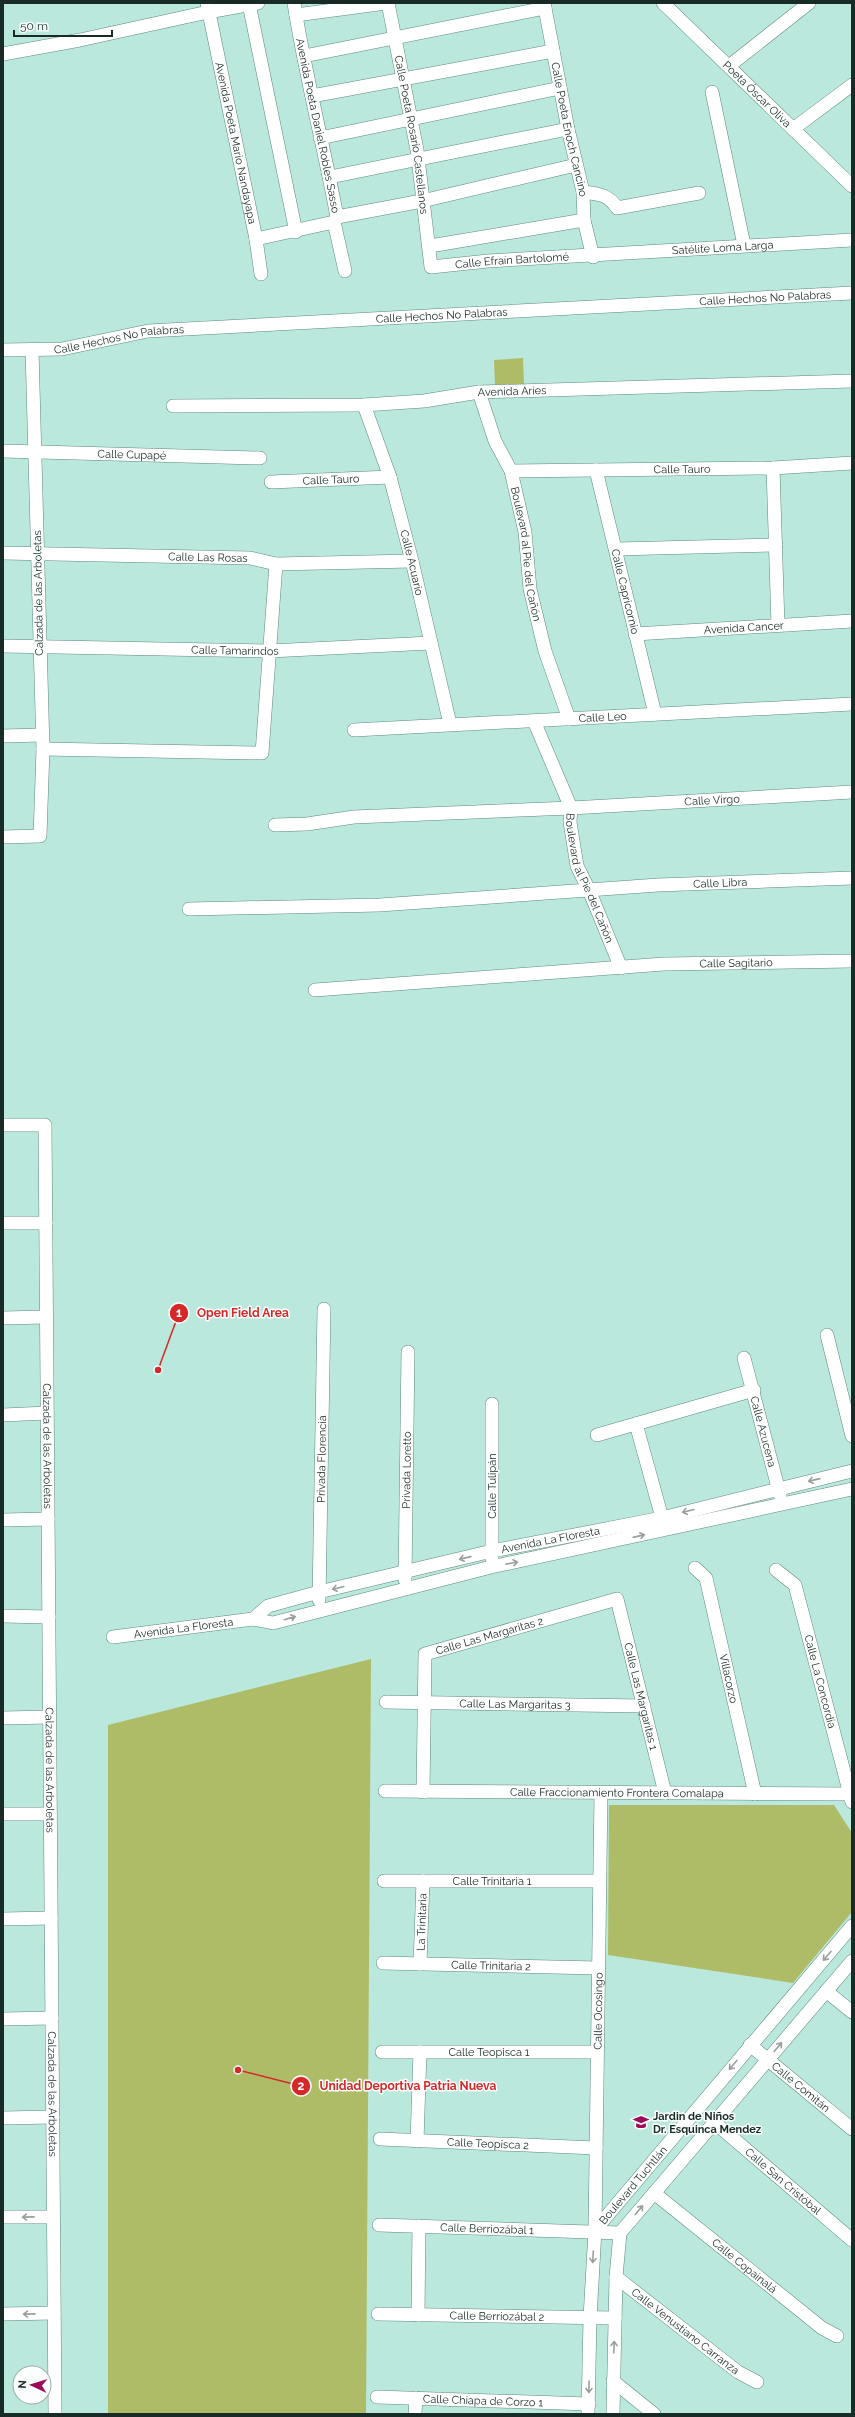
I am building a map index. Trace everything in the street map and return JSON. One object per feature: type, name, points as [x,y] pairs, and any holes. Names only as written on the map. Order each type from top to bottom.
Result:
[{"type":"street","points":[[295,9],[387,3]]},
{"type":"street","name":"Calle Poeta Rosario Castellanos","points":[[387,3],[418,159],[422,201],[430,246],[431,267]]},
{"type":"street","name":"Poeta Óscar Oliva","points":[[663,3],[852,186]]},
{"type":"street","points":[[729,66],[809,3]]},
{"type":"street","points":[[3,54],[80,40],[208,7],[253,4],[296,232]]},
{"type":"street","points":[[304,56],[395,39],[545,5]]},
{"type":"street","name":"Calle Poeta Enoch Cancino","points":[[545,5],[568,129],[583,192],[584,220],[593,257]]},
{"type":"street","name":"Avenida Poeta Mario Nandayapa","points":[[208,7],[256,239],[261,274]]},
{"type":"street","name":"Avenida Poeta Daniel Robles Sasso","points":[[295,9],[320,138],[330,177],[335,220],[344,271]]},
{"type":"street","points":[[312,96],[553,51]]},
{"type":"street","points":[[793,129],[852,85]]},
{"type":"street","points":[[320,138],[410,118],[560,88]]},
{"type":"street","points":[[712,92],[744,245]]},
{"type":"street","points":[[330,177],[568,129]]},
{"type":"street","points":[[256,239],[296,232],[335,220],[576,165]]},
{"type":"street","points":[[583,192],[605,196],[611,199],[617,208],[699,193]]},
{"type":"street","points":[[430,246],[584,220]]},
{"type":"street","name":"Satélite Loma Larga","points":[[593,257],[744,245],[852,240]]},
{"type":"street","name":"Calle Efraín Bartolomé","points":[[431,267],[488,261],[593,257]]},
{"type":"street","name":"Calle Hechos No Palabras","points":[[3,350],[62,349],[148,332],[852,293]]},
{"type":"street","name":"Calzada de las Arboletas","points":[[3,837],[40,836],[42,749],[36,452],[32,350]]},
{"type":"street","name":"Avenida Aries","points":[[173,406],[364,405],[424,401],[479,392],[852,381]]},
{"type":"street","name":"Boulevard al Pie del Cañón","points":[[479,392],[495,441],[511,471],[526,532],[530,589],[546,651],[569,719]]},
{"type":"street","name":"Calle Acuario","points":[[364,405],[390,477],[412,562],[450,724]]},
{"type":"street","name":"Calle Cupapé","points":[[3,451],[260,458]]},
{"type":"street","name":"Calle Tauro","points":[[511,471],[773,468],[852,463]]},
{"type":"street","points":[[773,468],[778,625]]},
{"type":"street","name":"Calle Capricornio","points":[[596,470],[617,549],[635,634],[655,714]]},
{"type":"street","name":"Calle Tauro","points":[[271,482],[390,477]]},
{"type":"street","points":[[617,549],[776,545]]},
{"type":"street","name":"Calle Las Rosas","points":[[3,553],[250,558],[276,564],[412,562]]},
{"type":"street","points":[[42,749],[262,753],[276,564]]},
{"type":"street","name":"Avenida Cancer","points":[[635,634],[852,621]]},
{"type":"street","name":"Calle Tamarindos","points":[[3,646],[39,645],[270,652],[431,643]]},
{"type":"street","name":"Calle Leo","points":[[354,730],[852,704]]},
{"type":"street","name":"Boulevard al Pie del Cañón","points":[[534,721],[571,808],[570,822],[572,844],[577,866],[589,890],[620,968]]},
{"type":"street","points":[[3,736],[41,735]]},
{"type":"street","name":"Calle Virgo","points":[[275,825],[307,824],[354,817],[571,808],[852,792]]},
{"type":"street","name":"Calle Libra","points":[[189,909],[380,906],[658,885],[852,878]]},
{"type":"street","name":"Calle Sagitario","points":[[315,990],[664,964],[852,960]]},
{"type":"street","name":"Calzada de las Arboletas","points":[[3,1125],[45,1125],[55,2414]]},
{"type":"street","points":[[3,1223],[46,1223]]},
{"type":"street","name":"Privada Florencia","points":[[319,1610],[324,1309]]},
{"type":"street","points":[[3,1318],[46,1317]]},
{"type":"street","points":[[827,1335],[852,1436]]},
{"type":"street","name":"Privada Loretto","points":[[405,1588],[408,1352]]},
{"type":"street","name":"Calle Azucena","points":[[744,1358],[780,1488],[781,1504]]},
{"type":"street","points":[[597,1435],[754,1390]]},
{"type":"street","name":"Calle Tulipán","points":[[491,1567],[492,1404]]},
{"type":"street","points":[[3,1415],[47,1413]]},
{"type":"street","points":[[636,1424],[664,1524]]},
{"type":"street","name":"Avenida La Floresta","points":[[113,1637],[253,1619],[273,1623],[491,1567],[570,1552],[780,1488],[852,1471]]},
{"type":"street","name":"Avenida La Floresta","points":[[253,1619],[268,1606],[319,1592],[492,1551],[781,1504],[852,1489]]},
{"type":"street","points":[[3,1520],[48,1519]]},
{"type":"street","points":[[568,1538],[570,1552]]},
{"type":"street","name":"Villacorzo","points":[[695,1568],[706,1578],[756,1794]]},
{"type":"street","name":"Calle La Concordia","points":[[776,1570],[795,1585],[851,1798]]},
{"type":"street","name":"Calle Las Margaritas 2","points":[[423,1792],[425,1654],[616,1599]]},
{"type":"street","name":"Calle Las Margaritas 1","points":[[616,1599],[666,1793]]},
{"type":"street","points":[[3,1616],[49,1617]]},
{"type":"street","name":"Calle Las Margaritas 3","points":[[386,1702],[644,1706]]},
{"type":"street","points":[[3,1718],[49,1717]]},
{"type":"street","name":"Calle Fraccionamiento Frontera Comalapa","points":[[385,1791],[756,1794],[851,1798]]},
{"type":"street","name":"Calle Ocosingo","points":[[595,2230],[601,1793]]},
{"type":"street","points":[[3,1814],[50,1814]]},
{"type":"street","name":"Calle Trinitaria 1","points":[[384,1881],[599,1881]]},
{"type":"street","name":"La Trinitaria","points":[[420,1964],[423,1881]]},
{"type":"street","points":[[3,1919],[51,1918]]},
{"type":"street","name":"Boulevard Tuchtlán","points":[[589,2409],[590,2318],[595,2230],[852,1926]]},
{"type":"street","name":"Boulevard Tuchtlán","points":[[613,2414],[616,2277],[620,2232],[852,1961]]},
{"type":"street","name":"Calle Trinitaria 2","points":[[383,1963],[598,1968]]},
{"type":"street","points":[[826,1991],[852,2012]]},
{"type":"street","points":[[3,2018],[52,2018]]},
{"type":"street","name":"Calle Comitán","points":[[750,2045],[852,2130]]},
{"type":"street","name":"Calle Teopisca 1","points":[[382,2052],[597,2052]]},
{"type":"street","points":[[417,2141],[420,2052]]},
{"type":"street","points":[[3,2118],[53,2117]]},
{"type":"street","name":"Calle San Cristóbal","points":[[714,2122],[852,2240]]},
{"type":"street","name":"Calle Teopisca 2","points":[[380,2139],[596,2148]]},
{"type":"street","name":"Calle Copainalá","points":[[654,2193],[822,2328],[837,2336]]},
{"type":"street","points":[[3,2217],[54,2217]]},
{"type":"street","name":"Calle Berriozábal 1","points":[[379,2225],[595,2230],[620,2232]]},
{"type":"street","points":[[418,2315],[419,2226]]},
{"type":"street","name":"Calle Venustiano Carranza","points":[[616,2277],[738,2372],[757,2382]]},
{"type":"street","points":[[3,2314],[54,2314]]},
{"type":"street","name":"Calle Berriozábal 2","points":[[378,2314],[615,2318]]},
{"type":"street","points":[[613,2381],[654,2414]]},
{"type":"street","name":"Calle Chiapa de Corzo 1","points":[[377,2397],[416,2398],[589,2409]]},
{"type":"street","points":[[415,2414],[416,2398]]},
{"type":"green space","points":[[523,358],[524,384],[495,386],[494,360]]},
{"type":"green space","points":[[371,1659],[366,2414],[108,2414],[108,1725]]},
{"type":"green space","points":[[609,1805],[834,1805],[852,1833],[852,1912],[793,1983],[608,1955]]},
{"type":"place","name":"Open Field Area","points":[[158,1370]]},
{"type":"place","name":"Unidad Deportiva Patria Nueva","points":[[238,2070]]},
{"type":"place","name":"Jardin de Niños Dr. Esquinca Mendez","points":[[641,2122]]}]
